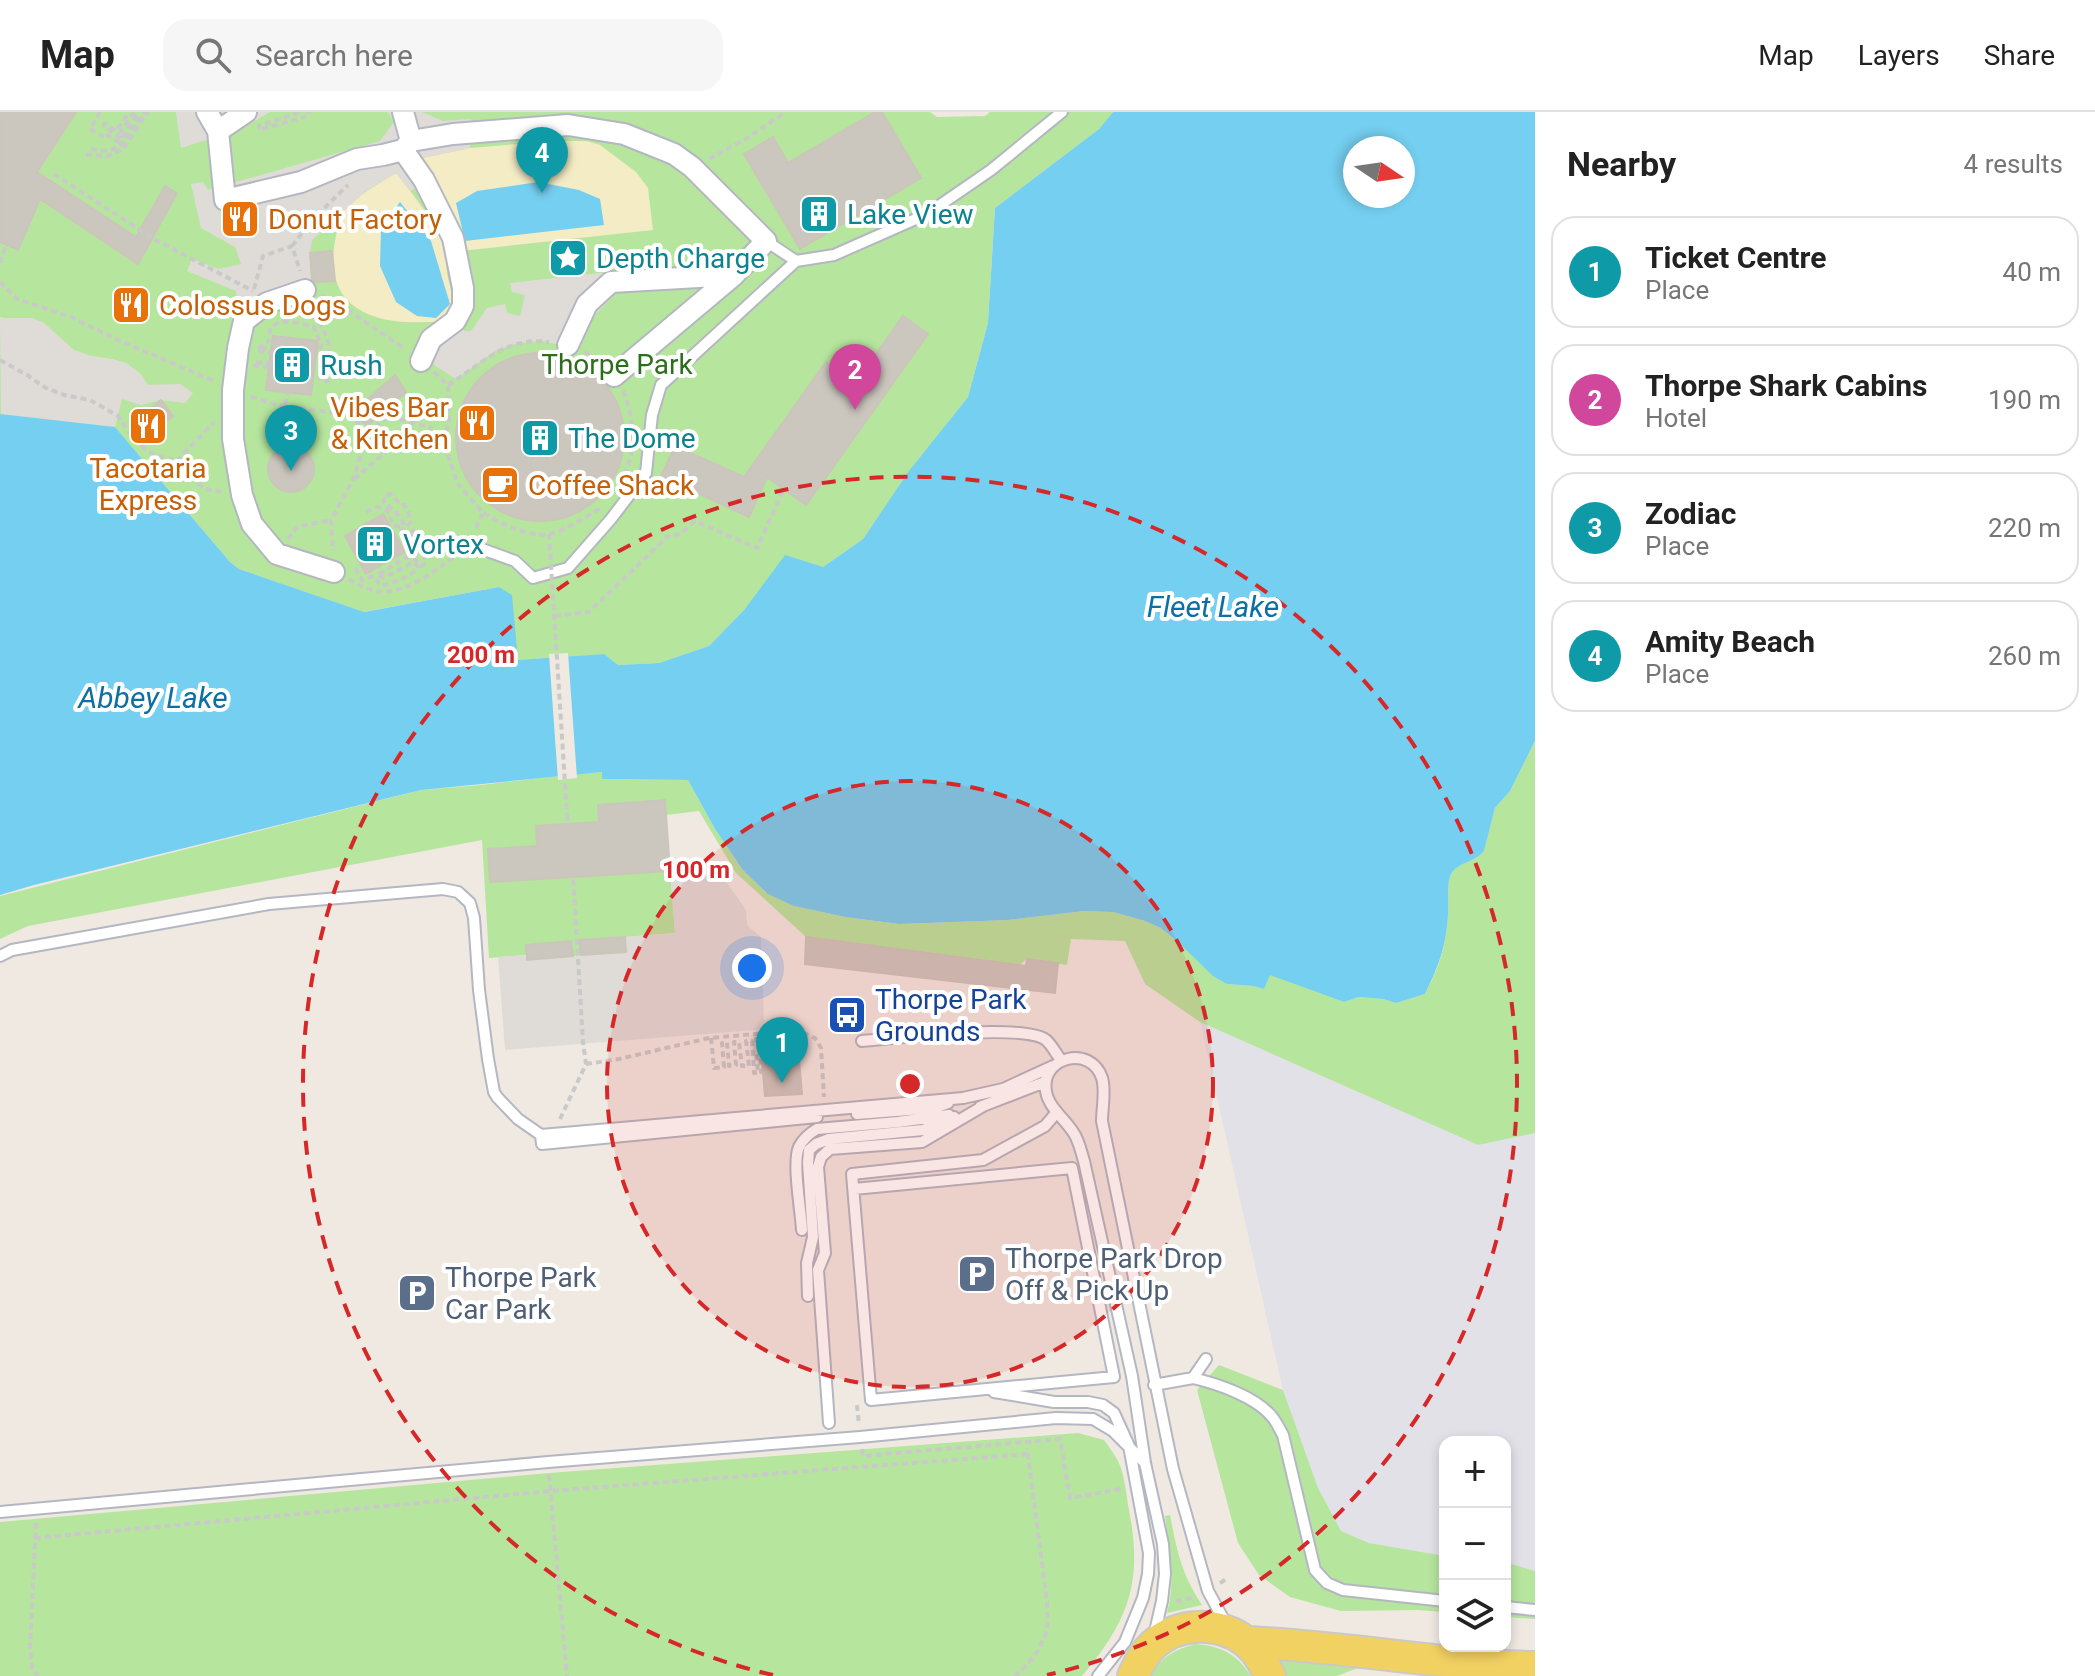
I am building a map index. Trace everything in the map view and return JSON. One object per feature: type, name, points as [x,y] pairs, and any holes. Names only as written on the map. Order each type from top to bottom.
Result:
[{"type":"main road","points":[[1133,1676],[1151,1646],[1165,1636],[1181,1630],[1206,1627],[1238,1637],[1497,1667]]},
{"type":"main road","points":[[1238,1637],[1261,1658],[1270,1676]]},
{"type":"main road","points":[[1404,1676],[1497,1667],[1535,1667]]},
{"type":"street","points":[[207,112],[218,131],[225,200],[301,182],[357,159],[383,155],[407,145],[453,134],[568,125],[624,134],[674,154],[692,167],[766,241],[734,275],[614,376]]},
{"type":"street","points":[[218,131],[246,112]]},
{"type":"street","points":[[403,112],[407,145],[453,238],[463,288],[463,306],[455,321],[431,339],[421,361]]},
{"type":"street","points":[[568,345],[587,304],[611,282],[734,275]]},
{"type":"street","points":[[305,290],[260,297],[244,321],[238,348],[246,362],[233,395],[233,439],[242,495],[252,524],[277,554],[334,572]]},
{"type":"lane","points":[[468,544],[515,561],[533,578],[568,568],[646,473],[652,415],[661,385],[796,261],[834,255],[927,214],[991,170],[1062,112]]},
{"type":"lane","points":[[766,241],[796,261]]},
{"type":"lane","points":[[0,956],[12,950],[269,904],[443,889],[458,892],[470,903],[474,918],[479,990],[494,1092],[541,1140],[934,1108],[1003,1089],[1070,1057],[1089,1061],[1096,1067],[1103,1085],[1102,1121],[1173,1469],[1208,1591],[1238,1637]]},
{"type":"lane","points":[[862,1041],[1005,1031],[1046,1040],[1057,1063]]},
{"type":"lane","points":[[808,1296],[807,1263],[813,1237],[809,1150],[829,1139],[923,1130],[1045,1082],[1057,1063]]},
{"type":"lane","points":[[1045,1082],[1047,1098],[1075,1134],[1084,1161],[1132,1376],[1145,1463],[1163,1544],[1165,1574],[1162,1601],[1151,1646]]},
{"type":"lane","points":[[541,1140],[558,1133],[963,1098]]},
{"type":"lane","points":[[829,1423],[818,1270],[825,1253],[818,1167],[821,1157],[830,1149],[922,1142],[985,1105]]},
{"type":"lane","points":[[854,1189],[1072,1168],[1114,1377],[871,1400],[852,1174],[983,1160],[1045,1126],[1057,1112]]},
{"type":"lane","points":[[802,1230],[795,1160],[799,1146],[808,1134],[817,1129],[963,1113]]},
{"type":"lane","points":[[1193,1378],[1206,1359]]},
{"type":"lane","points":[[1154,1385],[1193,1378],[1221,1385],[1272,1416],[1283,1435],[1315,1570],[1327,1583],[1343,1590],[1439,1600]]},
{"type":"lane","points":[[980,1389],[1054,1402],[1103,1405],[1114,1413],[1129,1446],[1149,1553],[1148,1574],[1143,1598],[1125,1642],[1098,1676]]},
{"type":"lane","points":[[0,1512],[1077,1417],[1093,1419],[1113,1431],[1145,1463]]},
{"type":"lane","points":[[1511,1608],[1535,1610]]},
{"type":"path","points":[[100,112],[90,129],[119,142],[121,138],[104,126],[105,123],[116,131],[139,112]]},
{"type":"path","points":[[139,112],[123,136],[119,134],[139,112]]},
{"type":"path","points":[[91,149],[108,151],[120,146],[139,112]]},
{"type":"path","points":[[86,155],[108,156],[123,149],[139,112]]},
{"type":"path","points":[[299,112],[259,126],[259,130],[308,116],[310,112]]},
{"type":"path","points":[[692,167],[747,138],[786,112]]},
{"type":"path","points":[[54,174],[154,239],[260,297],[263,256],[292,246],[313,219],[349,184]]},
{"type":"path","points":[[0,263],[6,245]]},
{"type":"path","points":[[292,246],[305,290],[334,301],[421,361],[448,385],[449,420],[444,442],[457,483],[483,513],[506,526],[549,534],[583,519],[602,506]]},
{"type":"path","points":[[0,282],[17,299],[71,317],[233,395],[351,415],[367,434]]},
{"type":"path","points":[[246,362],[270,340],[273,325],[287,322],[314,327],[321,345],[320,378],[324,382],[331,379],[338,370],[336,363],[328,369],[330,359],[324,330],[311,314],[301,313]]},
{"type":"path","points":[[246,362],[244,364],[250,361],[255,339]]},
{"type":"path","points":[[448,385],[495,351],[518,343],[543,341],[568,345],[590,354],[614,376],[625,394],[633,424],[630,456],[622,479]]},
{"type":"path","points":[[258,350],[271,351]]},
{"type":"path","points":[[0,360],[46,388],[90,400],[118,416],[148,452],[177,461],[204,489],[242,495]]},
{"type":"path","points":[[246,362],[269,365]]},
{"type":"path","points":[[285,406],[288,392]]},
{"type":"path","points":[[177,461],[233,395]]},
{"type":"path","points":[[334,572],[331,520],[353,480],[367,434],[388,416],[432,428]]},
{"type":"path","points":[[353,480],[393,446],[444,442]]},
{"type":"path","points":[[555,616],[589,612],[668,536],[680,534],[695,521],[757,548],[783,491]]},
{"type":"path","points":[[334,572],[351,562],[362,580],[373,576],[381,586],[407,578],[415,572],[418,567],[413,562],[386,577],[377,576],[406,557],[414,559],[421,566],[426,563],[418,532],[410,531],[416,555],[409,554],[402,530],[410,523],[409,513],[391,494],[384,496],[384,503],[395,511],[403,522],[402,527],[394,526],[387,510],[377,507],[365,512]]},
{"type":"path","points":[[334,572],[375,592],[399,590],[438,570],[468,544],[483,513]]},
{"type":"path","points":[[277,554],[297,527],[331,520]]},
{"type":"path","points":[[549,534],[568,824]]},
{"type":"path","points":[[558,1133],[557,1124],[586,1064],[573,876]]},
{"type":"path","points":[[586,1064],[711,1038],[801,1032],[815,1038],[821,1048],[824,1099]]},
{"type":"path","points":[[768,1033],[769,1038],[756,1039],[757,1045],[768,1044],[768,1050]]},
{"type":"path","points":[[711,1038],[714,1068],[724,1067],[722,1043],[727,1042],[729,1066],[736,1065],[734,1042],[739,1042],[742,1066],[749,1066],[746,1041],[752,1041],[754,1073],[758,1073],[756,1052],[760,1051],[763,1072]]},
{"type":"path","points":[[860,1437],[863,1456],[1060,1439],[1070,1498],[1121,1489]]},
{"type":"path","points":[[1014,1676],[1038,1651],[1047,1631],[1047,1602],[1027,1448]]},
{"type":"path","points":[[35,1538],[550,1491],[1028,1454]]},
{"type":"path","points":[[548,1462],[567,1676]]},
{"type":"path","points":[[36,1509],[30,1648],[32,1668],[38,1676]]},
{"type":"path","points":[[1220,1583],[1228,1578]]},
{"type":"path","points":[[1170,1602],[1196,1597]]},
{"type":"shaded area","points":[[176,112],[270,112],[219,139],[181,148]]},
{"type":"shaded area","points":[[388,112],[422,112],[443,121],[471,119],[470,148],[413,160],[426,183],[410,191],[396,173],[366,191],[312,240],[312,283],[308,299],[267,303],[232,334],[238,308],[236,291],[187,271],[192,259],[219,269],[241,264],[235,247],[201,228],[191,184],[203,182],[208,190],[380,141],[394,122]]},
{"type":"shaded area","points":[[618,271],[619,290],[590,320],[577,349],[543,341],[518,343],[495,351],[456,379],[434,365],[433,351],[439,341],[463,322],[464,331],[471,331],[487,308],[505,304],[507,313],[520,316],[525,295],[512,292],[510,283]]},
{"type":"shaded area","points":[[0,317],[32,318],[44,323],[74,350],[126,363],[140,373],[148,385],[180,384],[193,393],[185,403],[161,400],[141,405],[122,399],[115,427],[1,414]]},
{"type":"shaded area","points":[[716,867],[746,910],[747,925],[761,937],[764,1021],[756,1030],[505,1050],[498,957],[524,955],[528,960],[626,952],[625,937],[675,933],[670,871]]},
{"type":"shaded area","points":[[1200,1022],[1478,1145],[1535,1133],[1535,1571],[1511,1564],[1511,1436],[1439,1436],[1439,1555],[1369,1543],[1341,1531],[1318,1488],[1283,1390]]},
{"type":"green space","name":"Thorpe Park","points":[[0,112],[930,112],[937,117],[985,116],[990,112],[1113,112],[1099,129],[995,208],[988,323],[968,397],[910,471],[863,539],[823,567],[745,609],[709,646],[659,663],[618,665],[603,654],[568,657],[578,774],[602,772],[603,779],[688,780],[742,869],[794,906],[899,924],[1008,920],[1084,911],[1113,912],[1161,928],[1227,984],[1254,986],[1269,974],[1344,1002],[1359,997],[1396,1003],[1425,994],[1444,946],[1450,877],[1456,868],[1484,851],[1495,808],[1510,791],[1535,741],[1535,1133],[1478,1145],[1200,1022],[1145,984],[1125,941],[1071,939],[1067,965],[1027,959],[1019,965],[806,937],[736,873],[699,811],[666,815],[675,933],[625,937],[626,952],[527,960],[526,955],[489,958],[482,840],[28,926],[0,939],[0,896],[421,790],[558,776],[549,658],[518,660],[499,587],[363,612],[239,569],[115,427],[0,414]]},
{"type":"green space","points":[[1219,1365],[1283,1390],[1318,1488],[1341,1531],[1369,1543],[1439,1555],[1439,1612],[1341,1611],[1290,1597],[1259,1575],[1238,1543],[1197,1390]]},
{"type":"green space","points":[[1078,1433],[1104,1440],[1118,1461],[1125,1485],[1134,1558],[1133,1579],[1121,1618],[1082,1676],[0,1676],[0,1522],[549,1473]]},
{"type":"green space","points":[[1170,1515],[1181,1562],[1202,1605],[1167,1613],[1171,1577],[1165,1516]]},
{"type":"green space","points":[[1511,1564],[1535,1571],[1535,1619],[1511,1617]]},
{"type":"green space","points":[[1196,1644],[1228,1652],[1251,1676],[1151,1676],[1169,1655]]},
{"type":"green space","points":[[1273,1653],[1365,1665],[1337,1676],[1281,1676]]},
{"type":"sand","points":[[587,141],[600,145],[636,172],[648,188],[653,230],[461,251],[413,160],[470,148]]},
{"type":"sand","points":[[397,173],[444,237],[447,273],[455,308],[440,322],[406,322],[373,316],[350,303],[334,274],[339,218],[357,199]]},
{"type":"water","name":"Fleet Lake","points":[[1113,112],[1535,112],[1535,741],[1510,791],[1495,808],[1484,851],[1456,868],[1450,877],[1444,946],[1425,994],[1396,1003],[1359,997],[1344,1002],[1270,975],[1264,989],[1227,984],[1213,976],[1161,928],[1113,912],[1084,911],[1008,920],[899,924],[794,906],[768,894],[742,869],[688,780],[602,779],[602,772],[421,790],[0,895],[0,414],[115,427],[239,569],[364,612],[499,587],[512,595],[518,660],[604,654],[618,665],[659,663],[709,646],[745,609],[785,555],[823,567],[863,539],[909,471],[968,397],[988,323],[995,208],[1099,129]]},
{"type":"water","points":[[538,182],[579,190],[600,199],[604,225],[465,241],[456,203],[477,191]]},
{"type":"water","points":[[400,202],[431,241],[450,304],[436,318],[417,316],[396,302],[380,266],[381,229]]},
{"type":"pier","points":[[568,653],[577,778],[558,780],[549,654]]},
{"type":"building","points":[[0,112],[76,112],[37,172],[136,237],[165,186],[177,193],[138,264],[40,199],[18,250],[0,242]]},
{"type":"building","name":"Lake View","points":[[875,112],[882,112],[921,178],[800,249],[744,154],[773,137],[788,163]]},
{"type":"building","points":[[332,251],[335,281],[315,282],[312,279],[310,253]]},
{"type":"building","points":[[903,316],[928,334],[806,505],[767,477],[749,517],[661,476],[675,446],[744,477],[826,362],[854,385]]},
{"type":"building","name":"Rush","points":[[273,336],[318,341],[311,395],[266,390]]},
{"type":"building","name":"The Dome","points":[[540,353],[572,359],[599,378],[618,405],[624,437],[618,469],[599,496],[572,515],[540,521],[508,515],[481,496],[462,469],[456,437],[462,405],[481,378],[508,359]]},
{"type":"building","points":[[395,375],[406,392],[367,426],[353,412]]},
{"type":"building","name":"Tacotaria Express","points":[[161,400],[173,416],[145,438],[133,423]]},
{"type":"building","points":[[291,446],[308,452],[314,469],[308,486],[291,492],[274,486],[268,469],[274,452]]},
{"type":"building","name":"Vortex","points":[[383,514],[405,552],[366,574],[345,536]]},
{"type":"building","points":[[665,800],[670,871],[490,882],[488,849],[537,846],[536,826],[599,822],[598,805]]},
{"type":"building","points":[[625,937],[626,952],[581,955],[579,940]]},
{"type":"building","points":[[806,937],[1026,966],[1027,959],[1058,963],[1055,993],[805,964]]},
{"type":"building","points":[[571,941],[573,956],[527,960],[526,945]]},
{"type":"building","points":[[798,1048],[802,1094],[765,1096],[761,1051]]},
{"type":"place","name":"Amity Beach","points":[[542,193]]},
{"type":"place","name":"Lake View","points":[[819,214]]},
{"type":"place","name":"Donut Factory","points":[[240,219]]},
{"type":"place","name":"Depth Charge","points":[[568,258]]},
{"type":"place","name":"Colossus Dogs","points":[[131,305]]},
{"type":"place","name":"Rush","points":[[292,365]]},
{"type":"place","name":"Thorpe Shark Cabins","points":[[855,410]]},
{"type":"place","name":"Vibes Bar & Kitchen","points":[[477,423]]},
{"type":"place","name":"Tacotaria Express","points":[[148,426]]},
{"type":"place","name":"The Dome","points":[[540,438]]},
{"type":"place","name":"Zodiac","points":[[291,471]]},
{"type":"place","name":"Coffee Shack","points":[[500,485]]},
{"type":"place","name":"Vortex","points":[[375,544]]},
{"type":"place","name":"Thorpe Park Grounds","points":[[847,1015]]},
{"type":"place","name":"Ticket Centre","points":[[782,1083]]},
{"type":"place","name":"Thorpe Park Drop Off & Pick Up","points":[[977,1274]]},
{"type":"place","name":"Thorpe Park Car Park","points":[[417,1293]]},
{"type":"water label","name":"Abbey Lake","points":[[153,697]]}]
